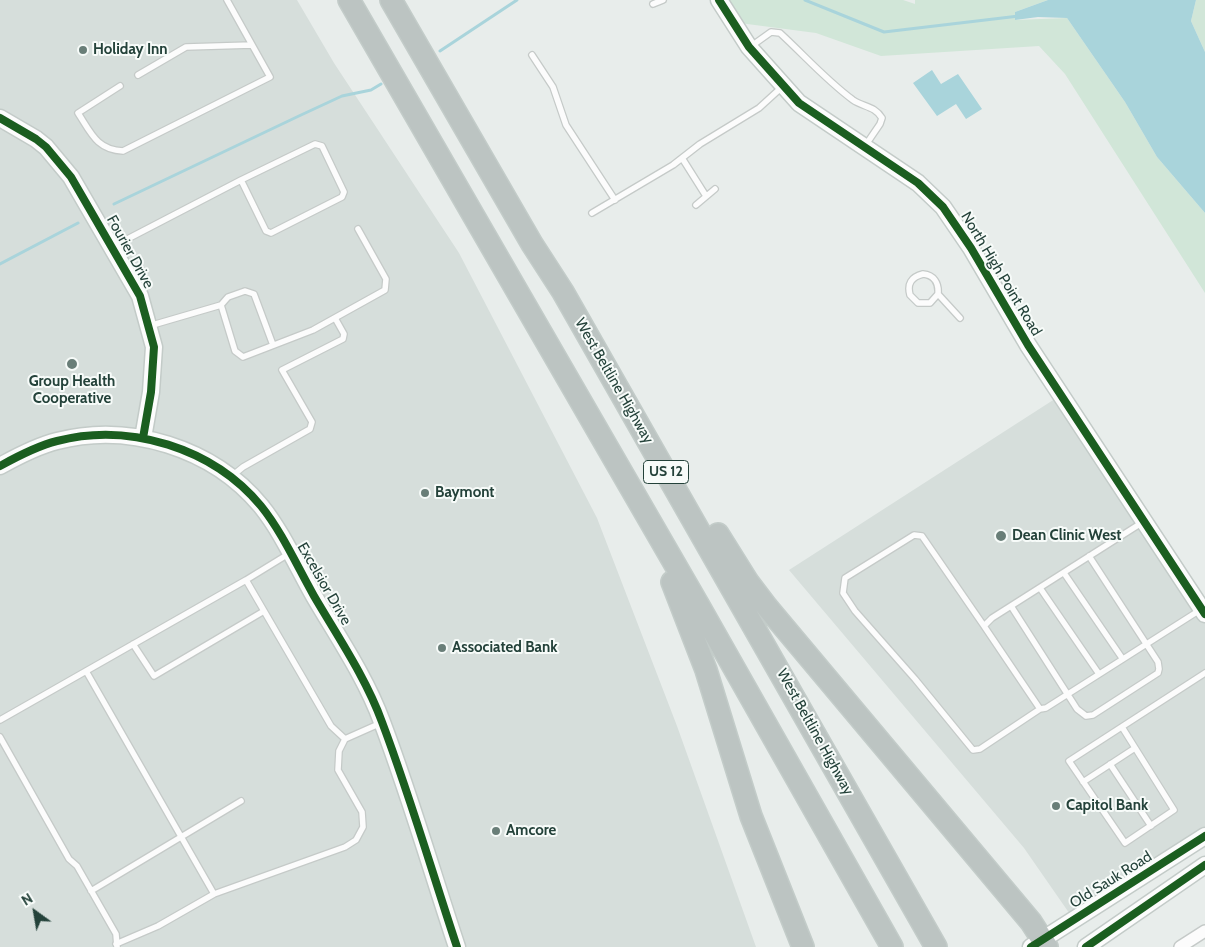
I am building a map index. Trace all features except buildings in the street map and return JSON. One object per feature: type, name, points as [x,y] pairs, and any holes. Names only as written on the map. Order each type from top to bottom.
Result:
[{"type":"highway","name":"US 12","points":[[349,0],[699,606],[892,947]]},
{"type":"highway","name":"West Beltline Highway","points":[[391,0],[532,244],[564,292],[936,947]]},
{"type":"highway","points":[[564,292],[594,335],[748,582],[1040,944]]},
{"type":"highway","points":[[585,410],[663,562],[684,610],[706,670],[751,816],[802,947]]},
{"type":"street","name":"North High Point Road","points":[[719,0],[749,47],[799,104],[918,183],[943,207],[971,248],[1028,345],[1203,612]]},
{"type":"street","name":"Fourier Drive","points":[[0,118],[24,130],[46,148],[71,177],[140,296],[150,326],[154,347],[142,438]]},
{"type":"street","name":"Excelsior Drive","points":[[0,466],[18,455],[57,441],[113,434],[142,438],[188,452],[206,460],[231,478],[260,505],[355,666],[382,722],[457,947]]},
{"type":"street","name":"Old Sauk Road","points":[[1040,944],[1205,836]]},
{"type":"street","points":[[1086,947],[1205,865]]},
{"type":"street","points":[[1180,947],[1205,931]]},
{"type":"lane","points":[[120,86],[78,113],[93,136],[109,150],[124,151],[270,77],[226,0]]},
{"type":"lane","points":[[653,4],[663,0]]},
{"type":"lane","points":[[749,47],[770,32],[780,33],[836,87],[856,102],[875,109],[882,118],[864,148]]},
{"type":"lane","points":[[138,75],[186,46],[252,46]]},
{"type":"lane","points":[[532,55],[553,87],[566,125],[615,200]]},
{"type":"lane","points":[[592,213],[760,108],[782,86]]},
{"type":"lane","points":[[112,247],[241,180],[315,144],[322,146],[344,192],[342,197],[271,233],[266,231],[241,180]]},
{"type":"lane","points":[[682,158],[706,196]]},
{"type":"lane","points":[[696,205],[715,189]]},
{"type":"lane","points":[[221,305],[235,351],[243,357],[313,330],[336,318],[385,290],[386,279],[358,229]]},
{"type":"lane","points":[[938,294],[930,303],[918,303],[910,295],[909,284],[917,275],[929,275],[937,282],[938,294],[960,318]]},
{"type":"lane","points":[[150,326],[221,305],[228,297],[245,291],[254,294],[273,345]]},
{"type":"lane","points":[[231,478],[243,467],[310,429],[312,422],[282,370],[343,339],[344,334],[336,318]]},
{"type":"lane","points":[[984,626],[1011,606],[1145,521]]},
{"type":"lane","points":[[1040,709],[922,536],[914,535],[845,578],[843,593],[855,611],[915,679],[973,750],[980,749],[1122,658],[1203,612]]},
{"type":"lane","points":[[0,720],[290,553]]},
{"type":"lane","points":[[1011,606],[1081,714],[1093,715],[1158,673],[1158,662],[1089,556]]},
{"type":"lane","points":[[1064,573],[1122,658]]},
{"type":"lane","points":[[246,580],[331,726],[345,739]]},
{"type":"lane","points":[[1040,588],[1099,674]]},
{"type":"lane","points":[[134,644],[154,676],[264,611]]},
{"type":"lane","points":[[86,671],[214,894]]},
{"type":"lane","points":[[1122,728],[1174,810],[1125,843],[1069,761],[1205,674]]},
{"type":"lane","points":[[0,737],[70,859],[116,934],[116,946],[158,926],[214,894],[345,847],[356,840],[363,827],[362,812],[338,770],[339,752],[345,739],[382,722]]},
{"type":"lane","points":[[1083,782],[1135,748]]},
{"type":"lane","points":[[1110,764],[1151,826]]},
{"type":"lane","points":[[91,892],[241,801]]},
{"type":"shaded area","points":[[0,0],[297,0],[334,63],[459,253],[597,518],[677,726],[756,947],[0,947]]},
{"type":"shaded area","points":[[1061,395],[1205,614],[1205,836],[1074,920],[1024,848],[789,570]]},
{"type":"green space","points":[[719,0],[903,0],[915,4],[915,0],[1048,0],[1015,12],[1015,20],[1067,18],[1125,102],[1157,157],[1205,213],[1205,293],[1065,74],[1039,46],[881,56],[816,33],[732,22]]},
{"type":"green space","points":[[1196,0],[1205,0],[1205,52],[1191,21]]},
{"type":"water","points":[[1048,0],[1196,0],[1191,21],[1205,52],[1205,213],[1157,157],[1125,102],[1067,18],[1038,17],[1015,20],[1015,12]]},
{"type":"water","points":[[932,70],[941,84],[958,74],[982,109],[966,119],[956,104],[937,116],[913,83]]},
{"type":"waterway","points":[[440,51],[517,0]]},
{"type":"waterway","points":[[805,0],[884,32],[1019,16]]},
{"type":"waterway","points":[[114,204],[342,96],[371,90],[381,84]]},
{"type":"waterway","points":[[0,264],[78,223]]},
{"type":"cycle path","points":[[719,0],[749,47],[799,103],[918,183],[943,207],[971,248],[1028,345],[1205,614]]},
{"type":"cycle path","points":[[0,118],[46,147],[71,177],[140,296],[154,347],[151,392],[143,438]]},
{"type":"cycle path","points":[[0,466],[35,448],[57,441],[84,436],[113,435],[141,438],[168,445],[194,455],[219,469],[241,486],[261,506],[283,538],[368,690],[382,722],[402,778],[457,947]]},
{"type":"cycle path","points":[[1031,947],[1205,836]]},
{"type":"cycle path","points":[[1086,947],[1205,865]]},
{"type":"place","name":"Holiday Inn","points":[[83,50]]},
{"type":"place","name":"Group Health Cooperative","points":[[72,364]]},
{"type":"place","name":"Baymont","points":[[425,493]]},
{"type":"place","name":"Dean Clinic West","points":[[1001,536]]},
{"type":"place","name":"Associated Bank","points":[[442,648]]},
{"type":"place","name":"Capitol Bank","points":[[1056,806]]},
{"type":"place","name":"Amcore","points":[[496,831]]}]
